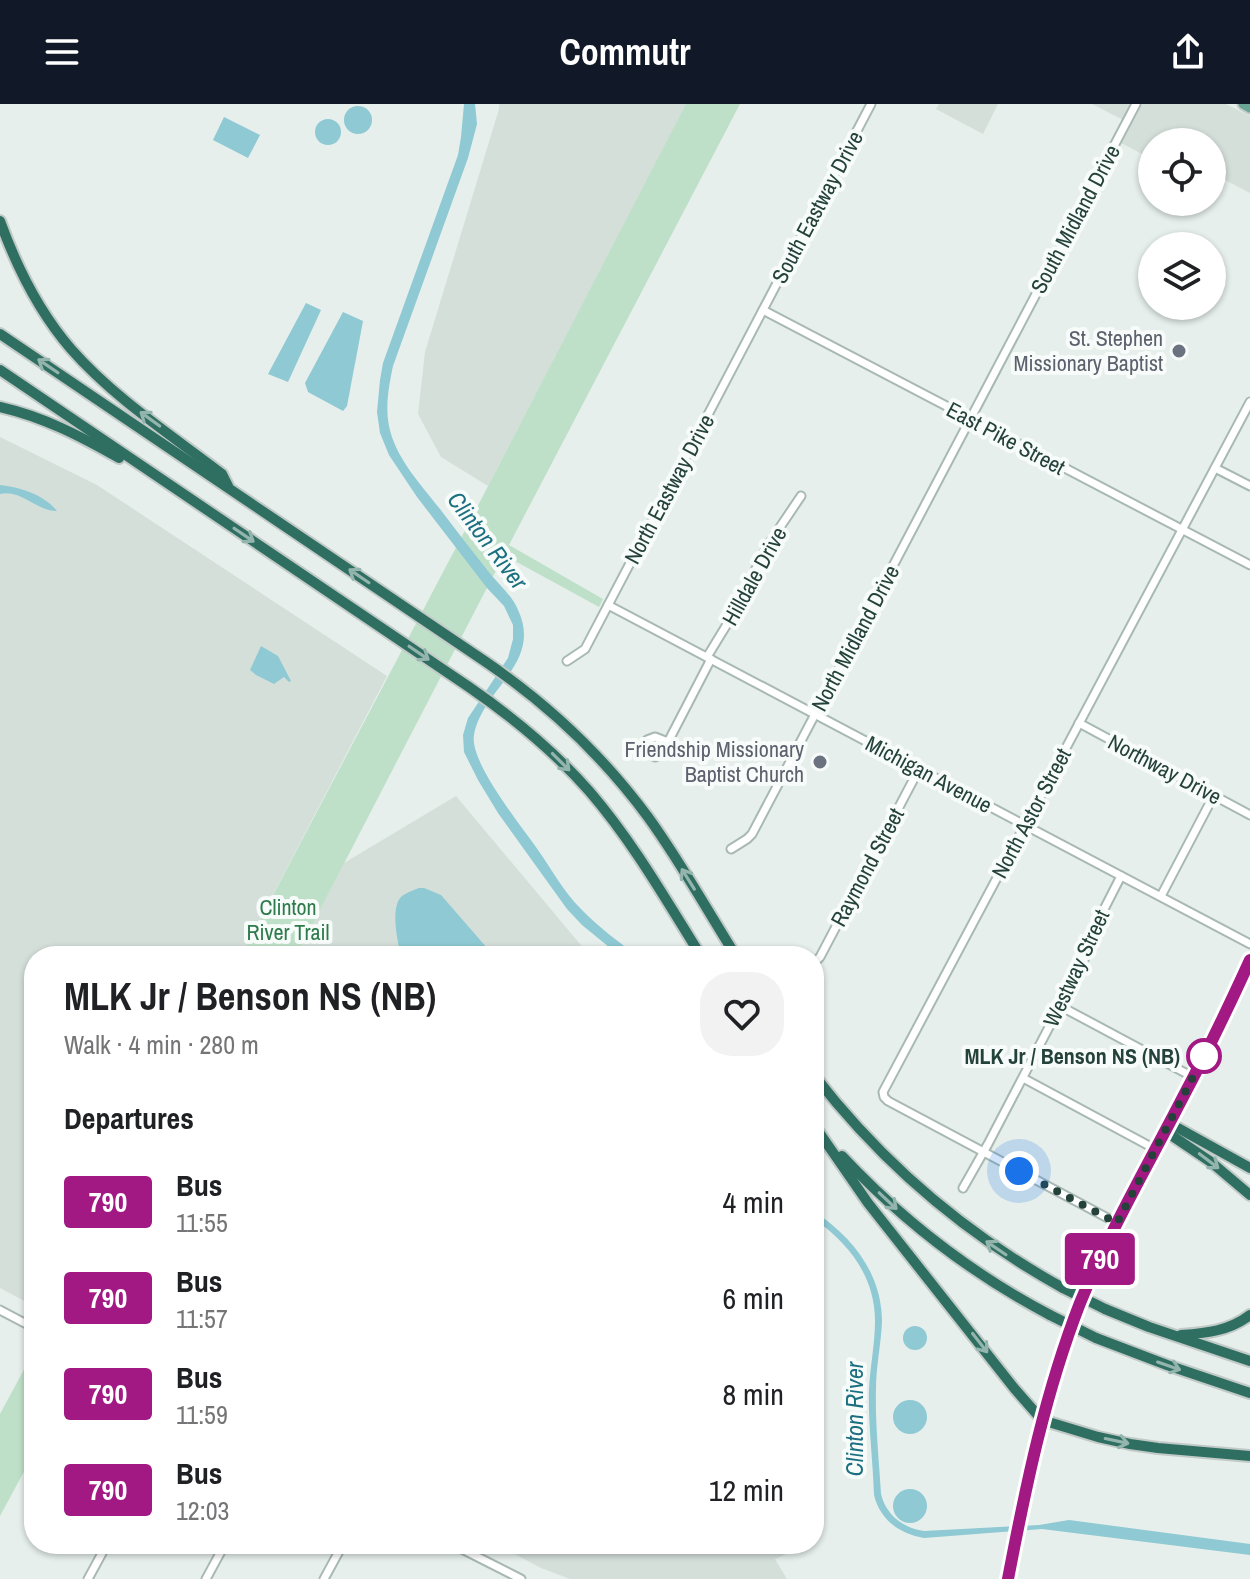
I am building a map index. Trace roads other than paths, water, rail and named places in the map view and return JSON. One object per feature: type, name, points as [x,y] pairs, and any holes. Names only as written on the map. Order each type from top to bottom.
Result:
[{"type":"highway","points":[[0,221],[29,288],[71,349],[115,392],[222,474],[228,488]]},
{"type":"highway","points":[[0,334],[520,686],[581,739],[629,792],[657,830],[730,946]]},
{"type":"highway","points":[[0,370],[469,687],[534,736],[605,810],[631,845],[695,946]]},
{"type":"highway","points":[[0,407],[60,426],[179,491]]},
{"type":"highway","points":[[824,1087],[896,1167],[953,1217],[1004,1253],[1105,1309],[1250,1361]]},
{"type":"highway","points":[[1167,1127],[1250,1168]]},
{"type":"highway","points":[[1167,1127],[1250,1195]]},
{"type":"highway","points":[[824,1136],[866,1180],[923,1231],[989,1280],[1096,1338],[1250,1393]]},
{"type":"highway","points":[[824,1139],[868,1203],[1042,1420],[1130,1444],[1250,1456]]},
{"type":"highway","points":[[1175,1336],[1221,1330],[1250,1315]]},
{"type":"main road","points":[[1243,104],[1250,108]]},
{"type":"main road","points":[[1008,1579],[1042,1420],[1069,1334],[1117,1223],[1250,960]]},
{"type":"street","name":"South Eastway Drive","points":[[763,310],[871,104]]},
{"type":"street","name":"South Midland Drive","points":[[970,419],[1136,104]]},
{"type":"street","name":"East Pike Street","points":[[763,310],[1250,565]]},
{"type":"street","name":"North Eastway Drive","points":[[567,661],[585,649],[763,310]]},
{"type":"street","name":"North Astor Street","points":[[983,1151],[888,1101],[884,1089],[1250,402]]},
{"type":"street","name":"North Midland Drive","points":[[731,849],[752,834],[970,419]]},
{"type":"street","points":[[1215,468],[1250,486]]},
{"type":"street","name":"Hilldale Drive","points":[[668,742],[767,546],[801,496]]},
{"type":"street","name":"Michigan Avenue","points":[[608,605],[1250,944]]},
{"type":"street","name":"Northway Drive","points":[[1079,723],[1250,815]]},
{"type":"street","name":"Raymond Street","points":[[824,949],[919,769]]},
{"type":"street","points":[[1161,896],[1214,795]]},
{"type":"street","name":"Westway Street","points":[[963,1188],[1086,956],[1095,927],[1121,876]]},
{"type":"street","points":[[1060,1006],[1193,1077]]},
{"type":"street","points":[[1023,1078],[1155,1149]]},
{"type":"street","points":[[983,1151],[1117,1223]]},
{"type":"street","points":[[0,1310],[24,1323]]},
{"type":"street","points":[[88,1579],[102,1554]]},
{"type":"street","points":[[206,1579],[220,1554]]},
{"type":"street","points":[[324,1579],[338,1554]]},
{"type":"street","points":[[470,1554],[508,1576],[521,1579]]},
{"type":"water","points":[[464,104],[475,104],[477,124],[468,158],[393,366],[387,403],[389,426],[397,449],[410,470],[512,599],[524,629],[523,645],[517,661],[479,719],[474,735],[480,761],[498,794],[569,895],[594,922],[624,946],[608,946],[567,909],[498,813],[464,752],[463,735],[468,718],[508,658],[513,625],[504,606],[417,497],[389,455],[380,433],[377,412],[383,363],[458,155]]},
{"type":"water","points":[[358,106],[368,110],[372,120],[368,130],[358,134],[348,130],[344,120],[348,110]]},
{"type":"water","points":[[224,117],[260,135],[248,158],[213,140]]},
{"type":"water","points":[[328,119],[337,123],[341,132],[337,141],[328,145],[319,141],[315,132],[319,123]]},
{"type":"water","points":[[306,303],[321,310],[288,382],[268,374]]},
{"type":"water","points":[[343,312],[363,321],[347,406],[343,411],[308,392],[305,383]]},
{"type":"water","points":[[0,485],[31,493],[46,500],[57,511],[42,508],[22,497],[0,494]]},
{"type":"water","points":[[261,646],[278,656],[291,681],[284,677],[274,684],[250,670]]},
{"type":"water","points":[[419,888],[441,895],[485,946],[399,946],[396,909],[403,896]]},
{"type":"water","points":[[824,1218],[841,1232],[862,1258],[871,1272],[881,1304],[876,1402],[881,1494],[896,1519],[924,1531],[1039,1525],[1069,1520],[1250,1544],[1250,1555],[1042,1529],[924,1538],[892,1524],[881,1512],[874,1495],[869,1403],[874,1305],[858,1262],[827,1228]]},
{"type":"water","points":[[915,1326],[924,1329],[927,1338],[924,1347],[915,1350],[906,1347],[903,1338],[906,1329]]},
{"type":"water","points":[[910,1400],[922,1405],[927,1417],[922,1429],[910,1434],[898,1429],[893,1417],[898,1405]]},
{"type":"water","points":[[910,1489],[922,1494],[927,1506],[922,1518],[910,1523],[898,1518],[893,1506],[898,1494]]},
{"type":"place","name":"St. Stephen Missionary Baptist","points":[[1179,351]]},
{"type":"place","name":"Friendship Missionary Baptist Church","points":[[820,762]]},
{"type":"place","name":"MLK Jr / Benson NS (NB)","points":[[1204,1056]]},
{"type":"water label","name":"Clinton River","points":[[488,540]]},
{"type":"water label","name":"Clinton River","points":[[854,1419]]},
{"type":"park label","name":"Clinton River Trail","points":[[288,920]]}]
